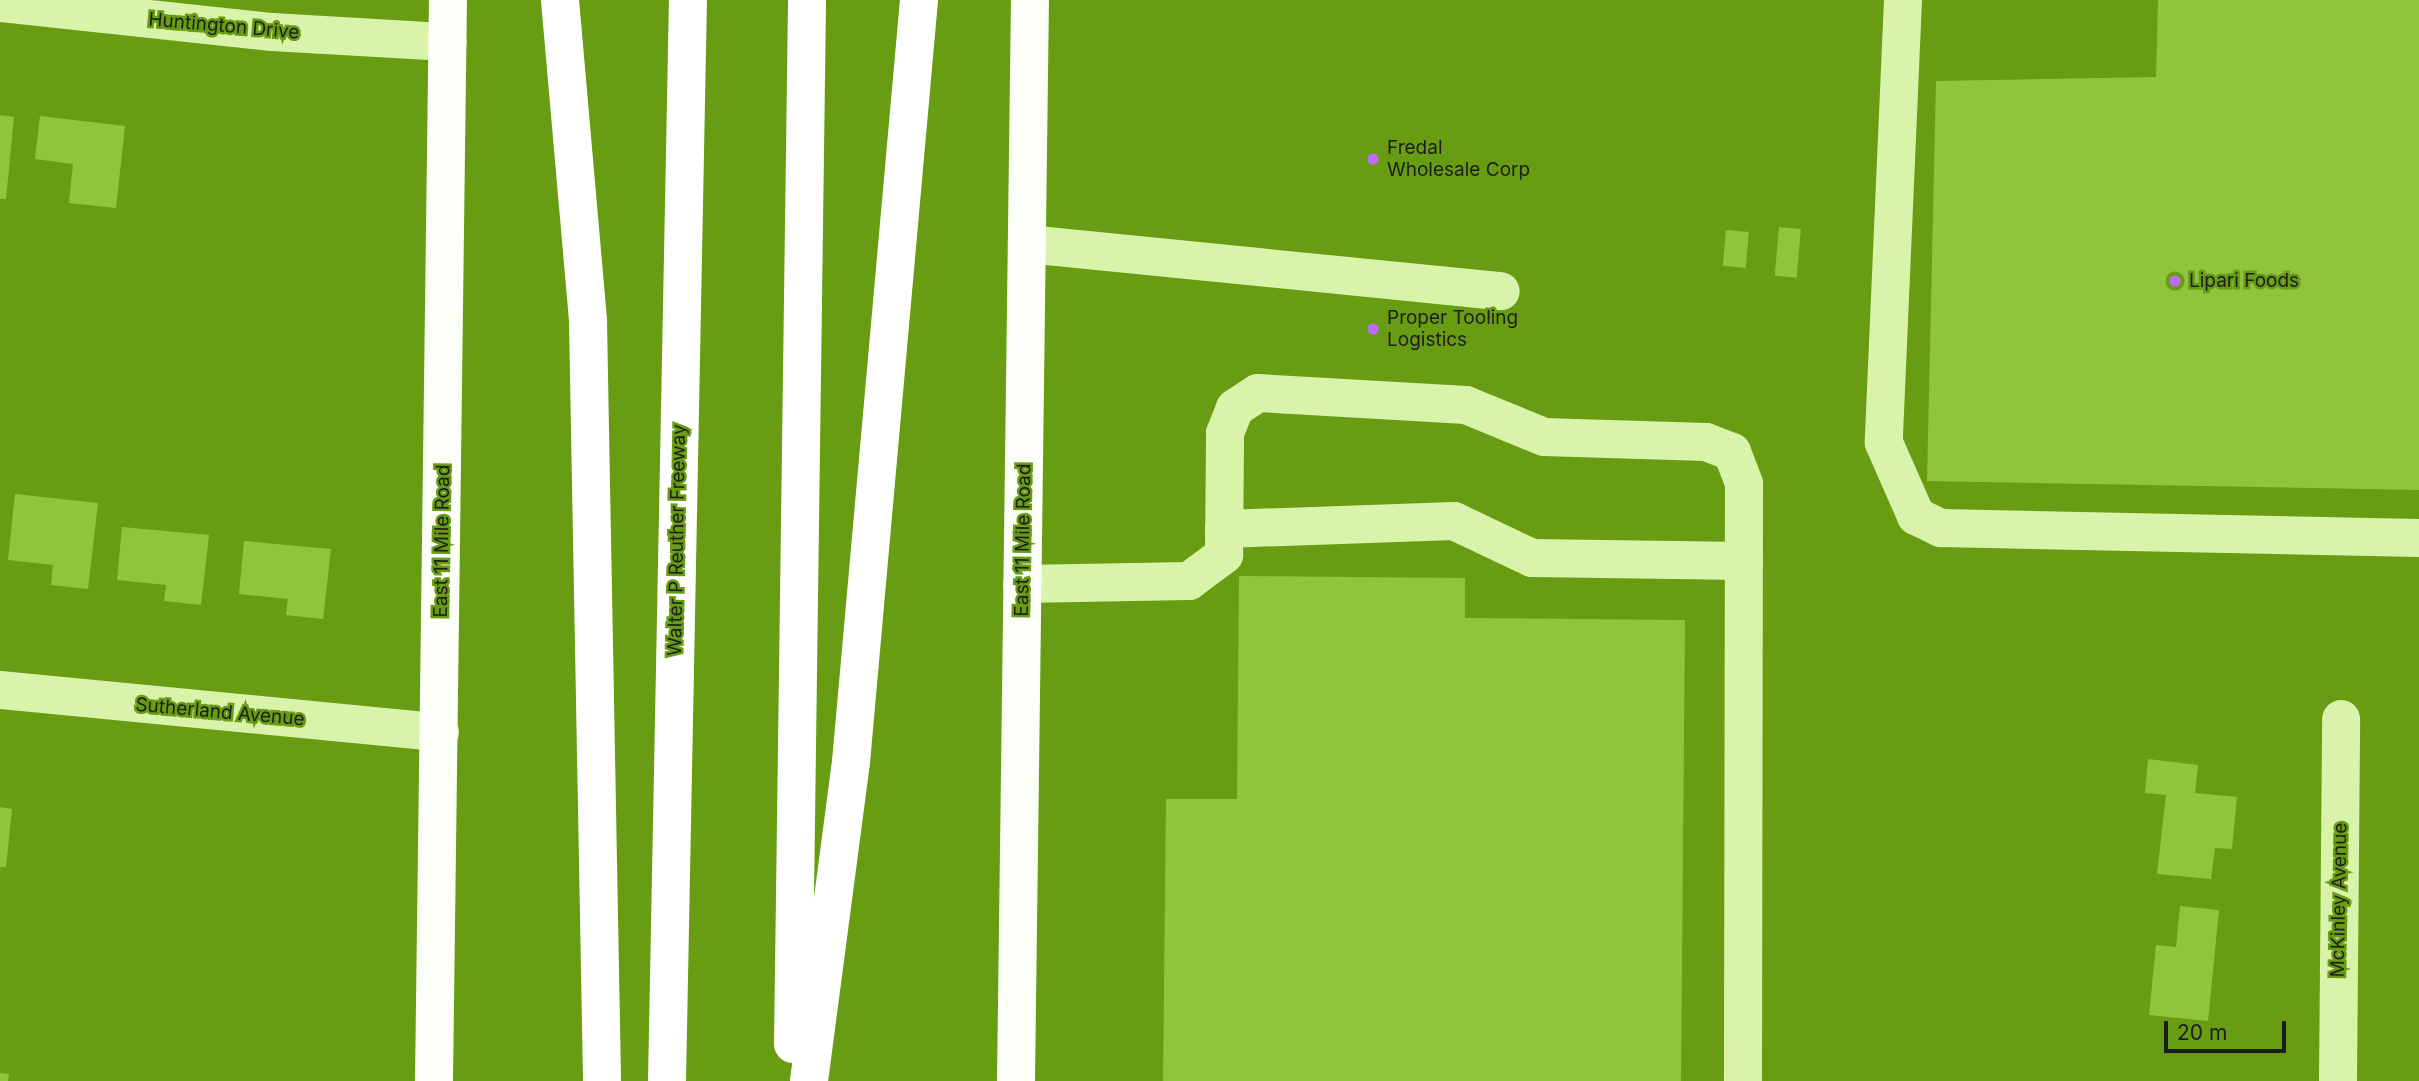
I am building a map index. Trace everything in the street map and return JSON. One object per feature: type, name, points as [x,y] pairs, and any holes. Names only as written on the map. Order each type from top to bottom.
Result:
[{"type":"highway","points":[[559,0],[588,322],[602,1081]]},
{"type":"highway","name":"Walter P Reuther Freeway","points":[[667,1081],[688,0]]},
{"type":"highway","points":[[793,1081],[807,0]]},
{"type":"highway","points":[[810,1081],[852,762],[919,0]]},
{"type":"main road","name":"East 11 Mile Road","points":[[434,1081],[448,0]]},
{"type":"main road","name":"East 11 Mile Road","points":[[1016,1081],[1030,0]]},
{"type":"street","points":[[1903,0],[1884,443],[1916,516],[1941,528],[2419,538]]},
{"type":"street","name":"Huntington Drive","points":[[0,3],[272,32],[448,42]]},
{"type":"street","points":[[1027,244],[1501,291]]},
{"type":"street","points":[[1022,584],[1189,581],[1224,555],[1225,433],[1235,408],[1258,393],[1465,405],[1544,437],[1706,442],[1732,452],[1744,484],[1742,1081]]},
{"type":"street","points":[[1224,529],[1454,521],[1532,558],[1744,561]]},
{"type":"street","name":"Sutherland Avenue","points":[[0,690],[440,732]]},
{"type":"street","name":"McKinley Avenue","points":[[2338,1081],[2341,719]]},
{"type":"building","name":"Lipari Foods","points":[[2158,0],[2419,0],[2419,490],[1927,481],[1936,81],[2156,77]]},
{"type":"building","points":[[0,115],[14,117],[6,199],[0,199]]},
{"type":"building","points":[[40,116],[125,126],[116,208],[69,203],[73,164],[35,159]]},
{"type":"building","points":[[1779,227],[1801,229],[1797,278],[1775,276]]},
{"type":"building","points":[[1726,230],[1749,232],[1746,268],[1723,266]]},
{"type":"building","points":[[15,494],[98,503],[88,589],[51,585],[53,565],[8,560]]},
{"type":"building","points":[[122,527],[209,535],[201,605],[164,601],[166,585],[117,580]]},
{"type":"building","points":[[244,541],[331,549],[323,619],[286,615],[288,599],[239,594]]},
{"type":"building","points":[[1239,576],[1465,578],[1465,618],[1685,620],[1681,1081],[1163,1081],[1166,799],[1237,799]]},
{"type":"building","points":[[2148,759],[2198,765],[2195,793],[2237,797],[2232,849],[2215,848],[2211,879],[2157,874],[2166,795],[2145,793]]},
{"type":"building","points":[[0,807],[12,809],[6,867],[0,867]]},
{"type":"building","points":[[2180,906],[2219,910],[2208,1021],[2149,1015],[2156,945],[2176,947]]},
{"type":"building","points":[[0,1073],[9,1074],[8,1081],[0,1081]]},
{"type":"place","name":"Fredal Wholesale Corp","points":[[1373,159]]},
{"type":"place","name":"Lipari Foods","points":[[2175,281]]},
{"type":"place","name":"Proper Tooling Logistics","points":[[1373,329]]}]
